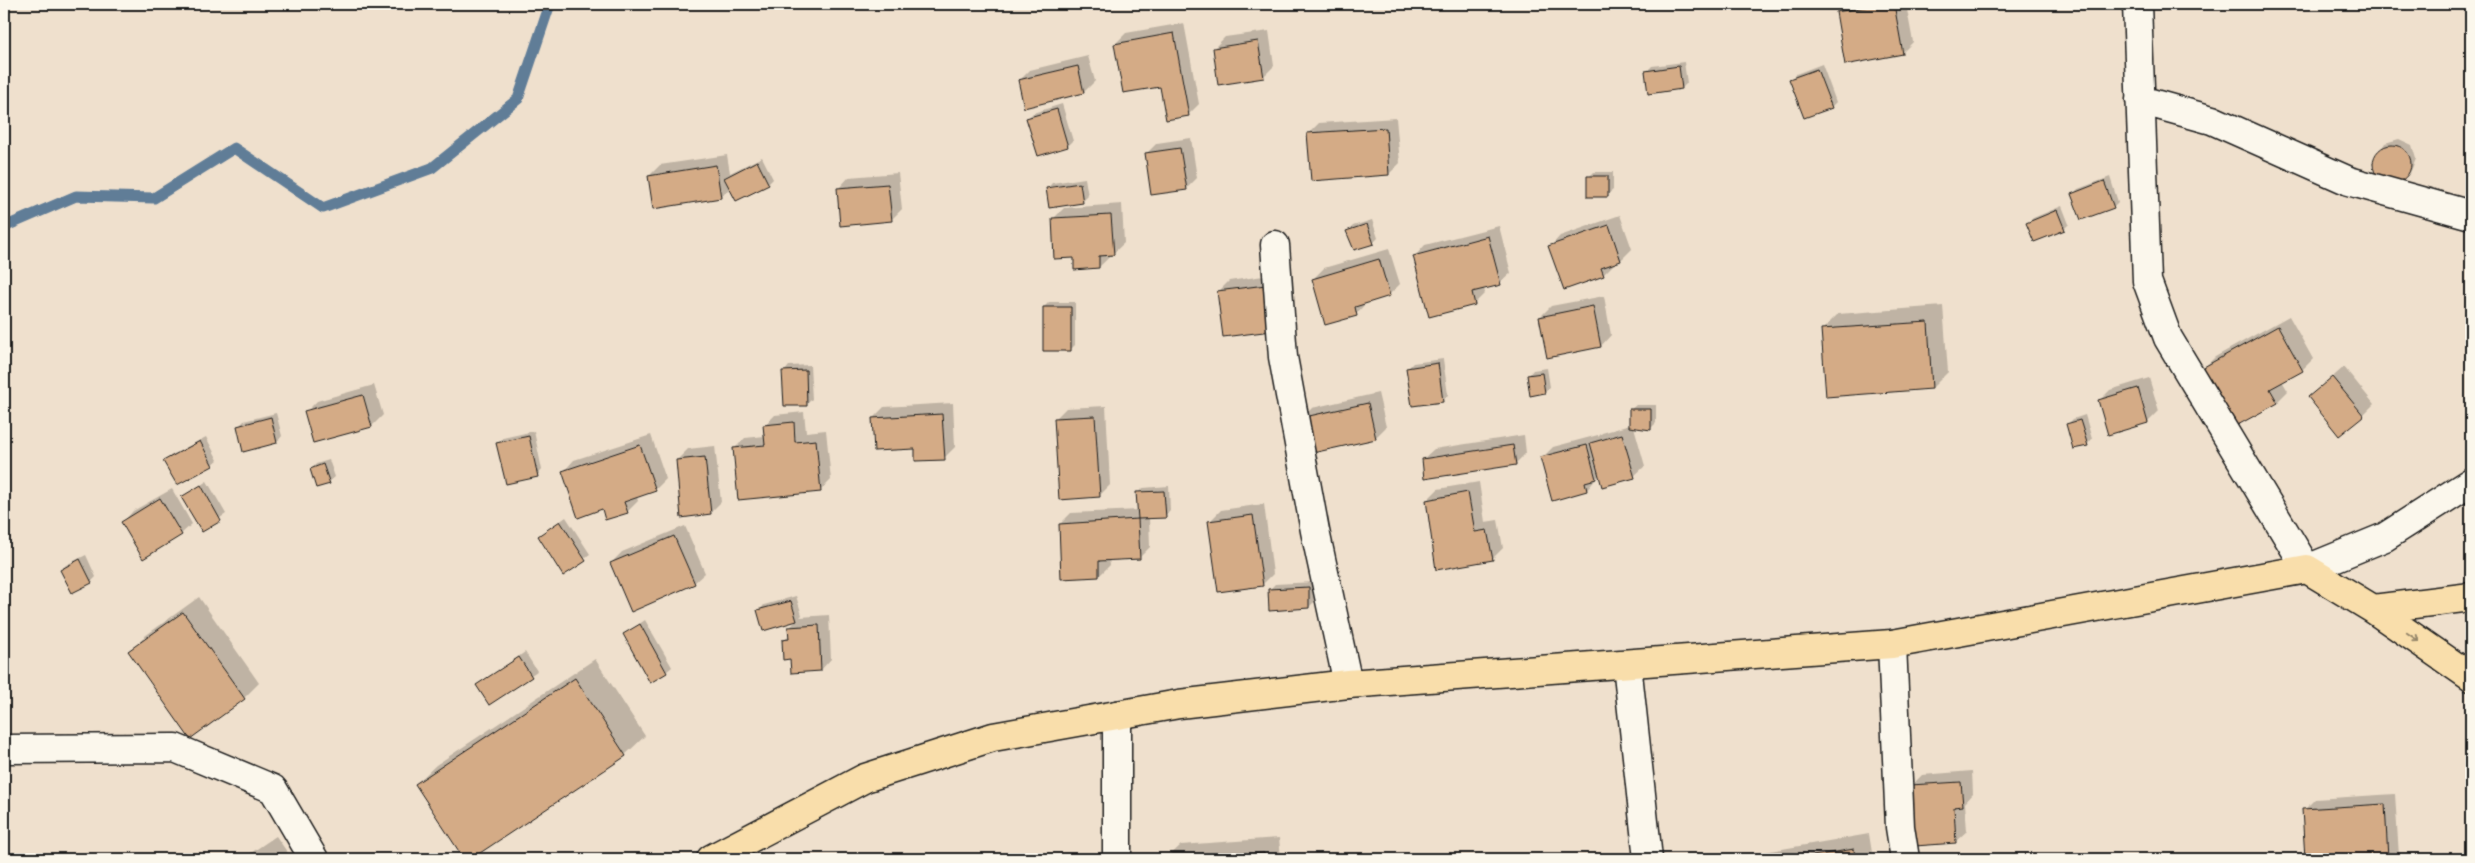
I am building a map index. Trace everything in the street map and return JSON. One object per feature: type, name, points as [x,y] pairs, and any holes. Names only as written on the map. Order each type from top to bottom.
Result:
[{"type":"main road","points":[[711,859],[865,778],[993,738],[1117,715],[1179,704],[1348,684],[1892,644],[2307,569],[2374,609],[2471,677]]},
{"type":"main road","points":[[2374,609],[2471,597]]},
{"type":"street","points":[[2137,4],[2147,281],[2168,338],[2307,569],[2385,537],[2471,482]]},
{"type":"street","points":[[2140,100],[2212,120],[2349,180],[2471,215]]},
{"type":"street","points":[[1275,245],[1283,357],[1315,531],[1348,684]]},
{"type":"street","points":[[1892,644],[1900,827],[1905,859]]},
{"type":"street","points":[[1628,664],[1648,859]]},
{"type":"street","points":[[1117,715],[1117,859]]},
{"type":"street","points":[[4,749],[175,748],[273,790],[314,859]]},
{"type":"building","points":[[1883,4],[1894,4],[1903,54],[1845,65],[1836,12]]},
{"type":"building","points":[[1174,33],[1189,116],[1166,120],[1160,87],[1123,93],[1114,44]]},
{"type":"building","points":[[1258,41],[1264,78],[1218,85],[1213,48]]},
{"type":"building","points":[[1078,66],[1084,93],[1024,108],[1018,80]]},
{"type":"building","points":[[1679,66],[1682,89],[1648,94],[1645,71]]},
{"type":"building","points":[[1817,69],[1832,108],[1804,118],[1789,79]]},
{"type":"building","points":[[1057,109],[1068,147],[1038,156],[1026,118]]},
{"type":"building","points":[[1386,128],[1389,175],[1311,181],[1307,133]]},
{"type":"building","points":[[2392,145],[2406,150],[2411,164],[2406,178],[2392,183],[2378,178],[2373,164],[2378,150]]},
{"type":"building","points":[[1180,148],[1187,190],[1151,195],[1145,153]]},
{"type":"building","points":[[757,161],[769,185],[736,201],[724,178]]},
{"type":"building","points":[[716,165],[721,198],[653,209],[648,176]]},
{"type":"building","points":[[1587,176],[1608,176],[1608,197],[1587,197]]},
{"type":"building","points":[[2104,181],[2114,208],[2081,220],[2071,194]]},
{"type":"building","points":[[1080,183],[1083,203],[1049,208],[1046,188]]},
{"type":"building","points":[[888,184],[892,221],[840,226],[837,188]]},
{"type":"building","points":[[2057,210],[2065,230],[2034,242],[2026,223]]},
{"type":"building","points":[[1111,215],[1114,255],[1099,256],[1099,268],[1074,270],[1074,258],[1054,259],[1052,218]]},
{"type":"building","points":[[1367,224],[1374,244],[1354,250],[1346,231]]},
{"type":"building","points":[[1609,225],[1621,261],[1601,268],[1604,276],[1564,290],[1548,246]]},
{"type":"building","points":[[1488,236],[1501,285],[1472,292],[1475,305],[1429,317],[1413,256]]},
{"type":"building","points":[[1379,259],[1390,296],[1355,307],[1357,316],[1325,325],[1312,279]]},
{"type":"building","points":[[1266,285],[1272,331],[1223,337],[1217,291]]},
{"type":"building","points":[[1593,306],[1601,347],[1547,358],[1539,317]]},
{"type":"building","points":[[1043,307],[1071,307],[1071,351],[1043,351]]},
{"type":"building","points":[[1928,322],[1932,389],[1826,397],[1821,329]]},
{"type":"building","points":[[2278,326],[2303,371],[2270,389],[2278,403],[2234,427],[2202,368]]},
{"type":"building","points":[[1438,363],[1443,402],[1412,406],[1406,368]]},
{"type":"building","points":[[806,370],[807,406],[784,406],[782,371]]},
{"type":"building","points":[[1542,373],[1545,393],[1530,396],[1527,375]]},
{"type":"building","points":[[2332,377],[2364,416],[2339,436],[2308,397]]},
{"type":"building","points":[[2138,388],[2148,423],[2108,435],[2098,400]]},
{"type":"building","points":[[363,395],[372,427],[313,443],[304,411]]},
{"type":"building","points":[[1368,403],[1376,439],[1308,454],[1300,418]]},
{"type":"building","points":[[1629,409],[1651,409],[1651,430],[1629,427]]},
{"type":"building","points":[[942,414],[945,460],[915,461],[915,449],[874,451],[872,418]]},
{"type":"building","points":[[1095,416],[1100,497],[1059,500],[1054,418]]},
{"type":"building","points":[[271,417],[277,443],[243,452],[237,426]]},
{"type":"building","points":[[2080,420],[2088,446],[2073,449],[2066,424]]},
{"type":"building","points":[[794,422],[795,442],[816,440],[821,492],[738,500],[733,448],[765,445],[763,425]]},
{"type":"building","points":[[1622,434],[1635,478],[1602,487],[1590,443]]},
{"type":"building","points":[[529,436],[538,477],[506,484],[496,443]]},
{"type":"building","points":[[200,441],[213,466],[177,485],[163,461]]},
{"type":"building","points":[[640,445],[656,491],[624,502],[628,513],[605,520],[602,509],[578,518],[562,471]]},
{"type":"building","points":[[1513,445],[1516,465],[1424,479],[1422,459]]},
{"type":"building","points":[[1587,445],[1596,479],[1585,482],[1587,491],[1552,501],[1540,457]]},
{"type":"building","points":[[705,457],[711,514],[681,518],[676,460]]},
{"type":"building","points":[[323,464],[330,484],[316,488],[310,469]]},
{"type":"building","points":[[201,485],[221,521],[202,532],[181,497]]},
{"type":"building","points":[[1164,491],[1166,518],[1138,519],[1136,492]]},
{"type":"building","points":[[1468,492],[1475,532],[1487,530],[1493,560],[1436,570],[1426,500]]},
{"type":"building","points":[[160,498],[182,535],[143,559],[121,522]]},
{"type":"building","points":[[1253,515],[1263,586],[1218,592],[1208,521]]},
{"type":"building","points":[[1138,519],[1140,559],[1099,561],[1099,577],[1061,579],[1059,524]]},
{"type":"building","points":[[560,521],[586,561],[563,576],[538,536]]},
{"type":"building","points":[[674,536],[695,584],[631,612],[610,563]]},
{"type":"building","points":[[80,559],[92,583],[72,593],[60,570]]},
{"type":"building","points":[[1309,587],[1309,608],[1269,611],[1268,589]]},
{"type":"building","points":[[791,601],[797,621],[763,631],[757,610]]},
{"type":"building","points":[[183,612],[245,699],[190,739],[128,651]]},
{"type":"building","points":[[640,624],[667,673],[650,683],[623,634]]},
{"type":"building","points":[[819,625],[821,671],[791,673],[790,659],[783,660],[782,640],[789,639],[788,627]]},
{"type":"building","points":[[519,657],[532,677],[489,705],[476,685]]},
{"type":"building","points":[[575,678],[626,756],[471,859],[464,859],[415,784]]},
{"type":"building","points":[[1961,782],[1963,806],[1954,807],[1956,843],[1915,846],[1910,785]]},
{"type":"building","points":[[2385,804],[2388,859],[2305,859],[2302,809]]},
{"type":"building","points":[[1854,849],[1855,859],[1795,859]]},
{"type":"building","points":[[1264,853],[1264,859],[1175,859]]},
{"type":"waterway","points":[[4,227],[76,196],[154,198],[234,148],[323,208],[432,168],[518,99],[550,4]]}]
